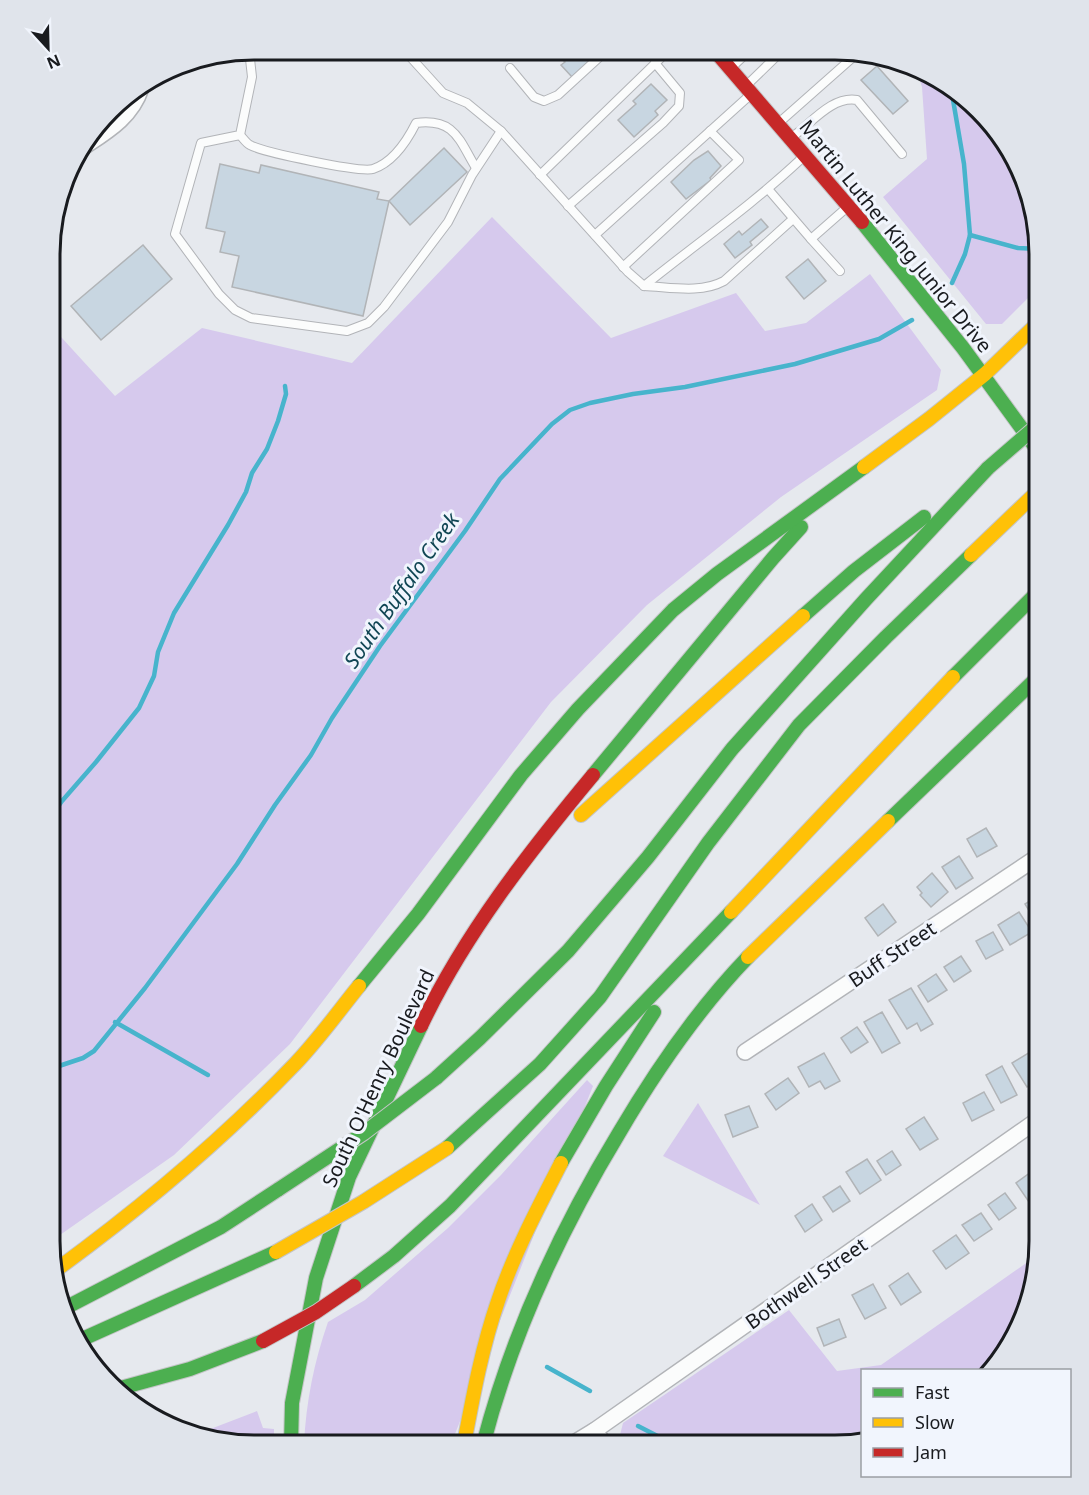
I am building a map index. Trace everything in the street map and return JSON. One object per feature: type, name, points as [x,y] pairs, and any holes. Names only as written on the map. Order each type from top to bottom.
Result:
[{"type":"highway","name":"Martin Luther King Junior Drive","points":[[723,60],[922,293],[985,374],[1029,438]]},
{"type":"highway","points":[[62,1266],[119,1224],[178,1174],[240,1119],[297,1062],[418,914],[521,775],[607,678],[673,610],[717,574],[847,477],[929,419],[985,374],[1029,332]]},
{"type":"highway","points":[[509,885],[573,822],[845,579],[988,468],[1029,433]]},
{"type":"highway","points":[[71,1305],[221,1227],[364,1133],[436,1078],[480,1038],[568,951],[648,857],[732,749],[866,599],[988,468]]},
{"type":"highway","points":[[509,885],[553,824],[773,558],[847,477]]},
{"type":"highway","points":[[86,1338],[276,1252],[331,1223],[395,1184],[447,1148],[540,1064],[600,997],[708,843],[799,725],[886,637],[1029,500]]},
{"type":"highway","points":[[126,1386],[190,1369],[263,1341],[316,1312],[394,1256],[450,1206],[678,966],[769,874],[948,682],[1029,601]]},
{"type":"highway","points":[[486,1435],[505,1367],[542,1275],[600,1164],[673,1049],[707,1002],[811,894],[1029,686]]},
{"type":"highway","points":[[466,1435],[497,1303],[520,1245],[558,1167],[611,1077],[666,993],[769,874]]},
{"type":"highway","name":"South O'Henry Boulevard","points":[[291,1435],[292,1403],[316,1278],[349,1178],[433,1000],[465,945],[509,885]]},
{"type":"street","points":[[100,137],[112,129],[128,113],[134,102]]},
{"type":"street","name":"Buff Street","points":[[746,1052],[1029,863]]},
{"type":"street","name":"Bothwell Street","points":[[587,1435],[1029,1126]]},
{"type":"street","points":[[594,1431],[597,1435]]},
{"type":"lane","points":[[240,135],[252,77],[250,60]]},
{"type":"lane","points":[[413,60],[443,93],[467,103],[501,131],[624,267],[644,285],[700,289],[716,285],[724,281],[793,219]]},
{"type":"lane","points":[[510,68],[534,97],[544,101],[558,95],[596,60]]},
{"type":"lane","points":[[540,175],[658,60]]},
{"type":"lane","points":[[731,69],[740,60]]},
{"type":"lane","points":[[595,235],[710,131],[774,60]]},
{"type":"lane","points":[[778,123],[849,61]]},
{"type":"lane","points":[[568,206],[655,131],[679,106],[680,93],[655,63]]},
{"type":"lane","points":[[791,138],[837,102],[857,100],[902,154]]},
{"type":"lane","points":[[240,135],[249,145],[358,169],[372,169],[400,149],[416,123],[432,121],[452,128],[476,168]]},
{"type":"lane","points":[[240,135],[201,143],[175,234],[219,294],[236,310],[251,318],[347,331],[368,323],[384,307],[448,222],[476,168],[501,131]]},
{"type":"lane","points":[[624,267],[739,160],[710,131]]},
{"type":"lane","points":[[644,285],[768,189],[805,155]]},
{"type":"lane","points":[[768,189],[840,271]]},
{"type":"lane","points":[[811,239],[849,206]]},
{"type":"shaded area","points":[[920,80],[943,93],[981,126],[996,146],[1014,180],[1027,229],[1029,297],[1002,324],[986,324],[883,197],[927,159]]},
{"type":"shaded area","points":[[492,217],[611,338],[736,293],[765,331],[806,323],[870,274],[941,370],[937,390],[781,497],[647,605],[551,702],[290,1044],[174,1155],[60,1235],[60,336],[115,396],[202,328],[352,363]]},
{"type":"shaded area","points":[[587,1080],[593,1086],[455,1435],[305,1435],[312,1382],[328,1322],[365,1300],[448,1228],[501,1175]]},
{"type":"shaded area","points":[[698,1103],[760,1205],[663,1156]]},
{"type":"shaded area","points":[[1028,1262],[1019,1303],[1009,1327],[981,1369],[861,1369],[861,1433],[835,1435],[620,1435],[623,1423],[789,1310],[837,1371],[881,1365]]},
{"type":"shaded area","points":[[257,1411],[263,1428],[274,1429],[274,1435],[229,1433],[210,1429]]},
{"type":"building","points":[[563,60],[590,60],[572,77],[561,65],[565,62]]},
{"type":"building","points":[[877,66],[908,101],[893,114],[861,80]]},
{"type":"building","points":[[651,84],[667,100],[655,111],[658,115],[634,137],[618,120],[636,104],[633,101]]},
{"type":"building","points":[[444,148],[467,172],[410,225],[389,201]]},
{"type":"building","points":[[708,151],[721,166],[710,178],[711,180],[686,199],[671,182],[694,160]]},
{"type":"building","points":[[220,164],[259,173],[261,165],[379,192],[377,199],[389,201],[363,316],[232,287],[239,256],[220,252],[225,232],[206,228]]},
{"type":"building","points":[[761,219],[768,227],[750,242],[752,245],[735,258],[724,244],[739,231],[742,235]]},
{"type":"building","points":[[143,245],[172,279],[101,340],[71,306]]},
{"type":"building","points":[[808,259],[826,281],[804,299],[786,277]]},
{"type":"building","points":[[986,828],[997,846],[977,857],[967,839]]},
{"type":"building","points":[[959,856],[973,878],[956,889],[942,867]]},
{"type":"building","points":[[932,873],[948,892],[931,907],[920,895],[922,893],[917,887]]},
{"type":"building","points":[[883,904],[896,922],[878,936],[865,918]]},
{"type":"building","points":[[1019,912],[1029,927],[1029,934],[1010,945],[998,925]]},
{"type":"building","points":[[993,932],[1003,950],[986,959],[976,941]]},
{"type":"building","points":[[961,956],[971,971],[954,982],[944,967]]},
{"type":"building","points":[[936,974],[947,990],[928,1002],[918,986]]},
{"type":"building","points":[[911,988],[933,1024],[921,1031],[917,1023],[907,1029],[889,1000]]},
{"type":"building","points":[[882,1012],[900,1043],[882,1053],[864,1022]]},
{"type":"building","points":[[857,1027],[868,1042],[851,1053],[841,1038]]},
{"type":"building","points":[[824,1053],[840,1081],[825,1089],[820,1081],[809,1087],[798,1067]]},
{"type":"building","points":[[1029,1053],[1029,1086],[1027,1087],[1012,1063]]},
{"type":"building","points":[[1002,1066],[1017,1095],[1001,1103],[986,1075]]},
{"type":"building","points":[[788,1078],[799,1093],[776,1110],[765,1094]]},
{"type":"building","points":[[984,1092],[994,1110],[972,1121],[963,1103]]},
{"type":"building","points":[[749,1106],[758,1127],[733,1137],[725,1115]]},
{"type":"building","points":[[924,1117],[938,1139],[920,1150],[906,1129]]},
{"type":"building","points":[[892,1151],[901,1165],[886,1175],[877,1161]]},
{"type":"building","points":[[867,1159],[881,1180],[860,1194],[846,1172]]},
{"type":"building","points":[[1029,1174],[1029,1202],[1016,1183]]},
{"type":"building","points":[[840,1186],[850,1201],[833,1212],[823,1197]]},
{"type":"building","points":[[1005,1193],[1016,1208],[999,1220],[988,1205]]},
{"type":"building","points":[[812,1204],[822,1220],[805,1232],[795,1216]]},
{"type":"building","points":[[981,1213],[992,1229],[974,1241],[962,1225]]},
{"type":"building","points":[[956,1235],[969,1253],[946,1269],[933,1251]]},
{"type":"building","points":[[908,1273],[921,1292],[901,1305],[889,1286]]},
{"type":"building","points":[[873,1284],[886,1308],[865,1319],[852,1295]]},
{"type":"building","points":[[839,1319],[846,1337],[824,1346],[817,1328]]},
{"type":"waterway","name":"South Buffalo Creek","points":[[952,283],[965,254],[970,235],[964,164],[953,101]]},
{"type":"waterway","points":[[970,235],[1018,248],[1029,249]]},
{"type":"waterway","name":"South Buffalo Creek","points":[[60,1066],[83,1058],[94,1051],[145,988],[237,864],[311,755],[332,718],[380,646],[465,531],[500,479],[552,424],[570,410],[590,403],[685,387],[795,364],[879,339],[912,320]]},
{"type":"waterway","points":[[60,804],[139,708],[154,676],[158,652],[174,613],[228,525],[246,492],[252,473],[267,449],[286,394],[285,386]]},
{"type":"waterway","points":[[115,1022],[208,1075]]},
{"type":"waterway","points":[[547,1367],[590,1391]]},
{"type":"waterway","points":[[638,1426],[656,1435]]},
{"type":"traffic: fast","points":[[862,222],[963,348],[1029,438]]},
{"type":"traffic: fast","points":[[988,468],[1029,433]]},
{"type":"traffic: fast","points":[[359,986],[418,914],[521,775],[578,709],[673,610],[717,574],[864,467]]},
{"type":"traffic: fast","points":[[436,1078],[568,951],[648,857],[732,749],[866,599],[988,468]]},
{"type":"traffic: fast","points":[[803,616],[854,571],[924,517]]},
{"type":"traffic: fast","points":[[593,775],[801,527]]},
{"type":"traffic: fast","points":[[447,1148],[540,1064],[600,997],[708,843],[799,725],[971,555]]},
{"type":"traffic: fast","points":[[953,677],[1029,601]]},
{"type":"traffic: fast","points":[[888,821],[1029,686]]},
{"type":"traffic: fast","points":[[354,1286],[394,1256],[450,1206],[731,912]]},
{"type":"traffic: fast","points":[[486,1435],[508,1363],[539,1284],[597,1170],[663,1064],[695,1019],[748,957]]},
{"type":"traffic: fast","points":[[561,1163],[606,1086],[654,1012]]},
{"type":"traffic: fast","points":[[291,1435],[292,1403],[316,1278],[349,1177],[421,1026]]},
{"type":"traffic: fast","points":[[279,1189],[364,1133],[436,1078]]},
{"type":"traffic: fast","points":[[71,1305],[221,1227],[279,1189]]},
{"type":"traffic: fast","points":[[86,1338],[276,1252]]},
{"type":"traffic: fast","points":[[126,1386],[190,1369],[263,1341]]},
{"type":"traffic: slow","points":[[864,467],[985,374],[1029,332]]},
{"type":"traffic: slow","points":[[971,555],[1029,500]]},
{"type":"traffic: slow","points":[[581,815],[803,616]]},
{"type":"traffic: slow","points":[[731,912],[953,677]]},
{"type":"traffic: slow","points":[[748,957],[888,821]]},
{"type":"traffic: slow","points":[[62,1266],[150,1198],[239,1120],[303,1055],[359,986]]},
{"type":"traffic: slow","points":[[276,1252],[363,1202],[447,1148]]},
{"type":"traffic: slow","points":[[466,1435],[492,1318],[504,1283],[561,1163]]},
{"type":"traffic: jam","points":[[723,60],[862,222]]},
{"type":"traffic: jam","points":[[421,1026],[438,992],[477,927],[522,864],[593,775]]},
{"type":"traffic: jam","points":[[263,1341],[316,1312],[354,1286]]}]
